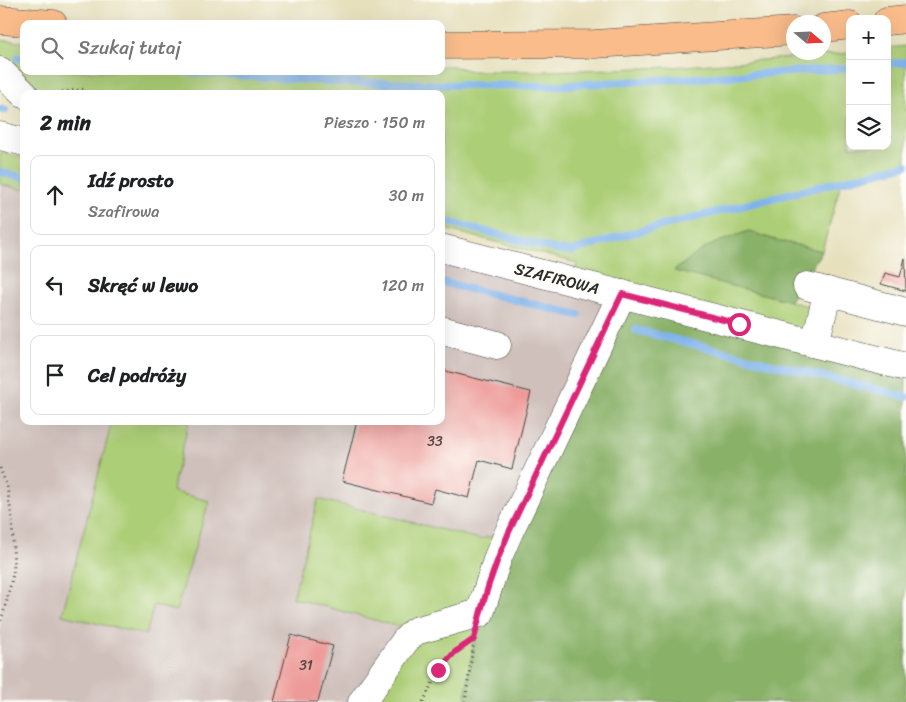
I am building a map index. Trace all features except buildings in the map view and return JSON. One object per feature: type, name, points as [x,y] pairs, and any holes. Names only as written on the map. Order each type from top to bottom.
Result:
[{"type":"highway","points":[[891,21],[906,19]]},
{"type":"highway","points":[[0,20],[20,22]]},
{"type":"highway","points":[[831,27],[846,25]]},
{"type":"highway","points":[[445,45],[595,44],[786,32]]},
{"type":"street","points":[[0,70],[20,90]]},
{"type":"street","points":[[0,136],[20,141]]},
{"type":"street","name":"SZAFIROWA","points":[[445,249],[906,367]]},
{"type":"street","points":[[815,344],[818,289],[906,312]]},
{"type":"street","points":[[362,702],[405,641],[415,631],[480,613],[498,557],[509,532],[622,294]]},
{"type":"street","points":[[445,331],[496,345]]},
{"type":"path","points":[[78,90],[87,89]]},
{"type":"path","points":[[0,468],[7,487],[12,518],[14,570],[0,623]]},
{"type":"path","points":[[423,702],[438,670],[455,652],[474,639],[465,702]]},
{"type":"shaded area","points":[[0,184],[20,189],[20,425],[111,425],[62,615],[145,634],[154,605],[176,611],[209,501],[171,492],[188,425],[445,425],[445,249],[622,294],[509,532],[481,540],[318,499],[309,535],[415,631],[362,702],[0,702]]},
{"type":"green space","points":[[0,40],[20,42],[20,75],[445,75],[445,66],[472,71],[548,71],[672,67],[786,58],[786,60],[831,60],[831,54],[846,53],[846,150],[891,150],[891,48],[906,46],[906,165],[842,180],[822,251],[772,239],[749,231],[708,247],[674,270],[819,309],[811,342],[572,282],[577,263],[445,229],[445,90],[34,90],[0,59]]},
{"type":"green space","points":[[0,152],[20,157],[20,189],[0,184]]},
{"type":"green space","points":[[749,231],[772,239],[822,251],[790,301],[674,271],[707,247]]},
{"type":"green space","points":[[622,294],[906,367],[906,702],[465,702],[480,613]]},
{"type":"green space","points":[[111,425],[188,425],[172,491],[209,501],[176,611],[154,605],[146,635],[62,615]]},
{"type":"green space","points":[[318,499],[480,539],[509,532],[474,639],[465,702],[362,702],[415,631],[293,598]]},
{"type":"waterway","points":[[891,64],[906,62]]},
{"type":"waterway","points":[[235,75],[340,82],[546,86],[846,68]]},
{"type":"waterway","points":[[0,109],[5,110]]},
{"type":"waterway","points":[[445,221],[558,250],[572,251],[632,233],[906,165]]},
{"type":"waterway","points":[[0,172],[20,177]]},
{"type":"waterway","points":[[445,283],[578,315]]},
{"type":"waterway","points":[[636,330],[906,397]]},
{"type":"route","points":[[438,670],[455,652],[474,639],[480,613],[498,557],[622,294],[739,324]]}]
